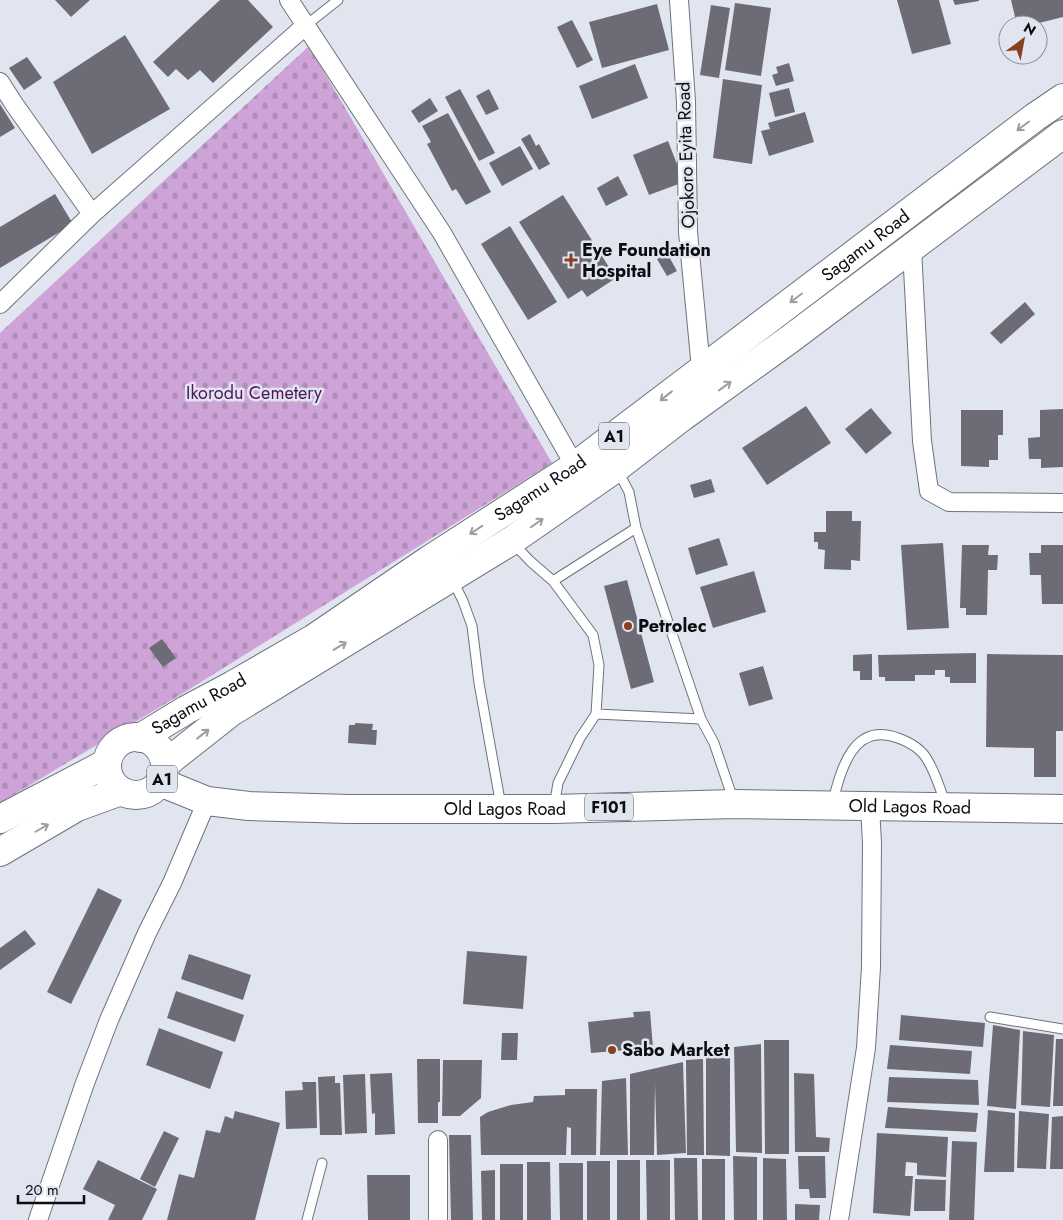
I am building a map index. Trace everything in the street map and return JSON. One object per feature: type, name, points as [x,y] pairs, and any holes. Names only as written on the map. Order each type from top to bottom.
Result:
[{"type":"main road","name":"Sagamu Road","points":[[140,738],[313,639],[429,560],[575,466],[701,369],[1063,98]]},
{"type":"main road","name":"Sagamu Road","points":[[162,773],[231,712],[512,541],[616,468],[682,417],[912,249],[1063,134]]},
{"type":"main road","name":"A1","points":[[140,738],[157,746],[162,755],[162,773],[153,790],[135,795],[121,791],[111,781],[107,763],[114,747],[122,741],[140,738]]},
{"type":"main road","name":"A1","points":[[0,819],[107,763]]},
{"type":"main road","name":"Old Lagos Road","points":[[162,773],[207,801],[249,806],[339,809],[553,809],[734,804],[832,807],[1063,809]]},
{"type":"main road","name":"A1","points":[[0,852],[77,807],[121,791]]},
{"type":"street","points":[[289,0],[442,233],[575,466]]},
{"type":"street","name":"Ojokoro Eyita Road","points":[[679,0],[686,102],[688,232],[701,369]]},
{"type":"street","points":[[0,304],[92,214],[306,26]]},
{"type":"street","points":[[0,82],[92,214]]},
{"type":"street","points":[[912,249],[922,441],[929,491],[949,502],[1063,503]]},
{"type":"street","points":[[38,1220],[84,1083],[109,1020],[147,933],[172,883],[207,801]]},
{"type":"street","points":[[839,1220],[866,1048],[872,966],[870,807]]},
{"type":"street","points":[[438,1140],[438,1220]]},
{"type":"lane","points":[[306,26],[338,0]]},
{"type":"lane","points":[[616,468],[630,492],[636,528],[701,719],[714,743],[734,804]]},
{"type":"lane","points":[[554,581],[636,528]]},
{"type":"lane","points":[[512,541],[530,561],[554,581],[593,635],[599,665],[596,714],[580,738],[558,783],[553,809]]},
{"type":"lane","points":[[452,578],[464,601],[472,626],[479,683],[502,809]]},
{"type":"lane","points":[[596,714],[701,719]]},
{"type":"lane","points":[[832,807],[842,769],[854,746],[869,736],[890,735],[911,743],[928,760],[947,807]]},
{"type":"lane","points":[[990,1017],[1063,1028]]},
{"type":"lane","points":[[307,1220],[322,1163]]},
{"type":"green space","name":"Ikorodu Cemetery","points":[[309,46],[552,463],[185,692],[0,803],[0,333]]},
{"type":"building","points":[[55,0],[90,0],[71,17]]},
{"type":"building","points":[[220,0],[248,0],[273,27],[213,83],[200,70],[188,80],[176,69],[168,77],[153,62]]},
{"type":"building","points":[[897,0],[939,0],[951,44],[912,54]]},
{"type":"building","points":[[953,0],[979,0],[979,1],[955,5]]},
{"type":"building","points":[[1011,0],[1063,0],[1063,17],[1048,21],[1048,15],[1015,15]]},
{"type":"building","points":[[735,3],[771,8],[761,76],[725,70]]},
{"type":"building","points":[[657,4],[669,50],[602,68],[589,22]]},
{"type":"building","points":[[711,5],[730,8],[719,78],[700,75]]},
{"type":"building","points":[[572,20],[593,60],[577,68],[557,27]]},
{"type":"building","points":[[125,35],[170,109],[92,154],[53,82]]},
{"type":"building","points":[[27,57],[42,78],[24,90],[9,68]]},
{"type":"building","points":[[789,63],[794,81],[776,86],[772,75],[778,73],[776,67]]},
{"type":"building","points":[[635,64],[648,98],[592,119],[579,86]]},
{"type":"building","points":[[723,79],[762,85],[752,164],[713,158]]},
{"type":"building","points":[[789,88],[795,112],[775,117],[769,93]]},
{"type":"building","points":[[460,89],[495,153],[479,161],[445,97]]},
{"type":"building","points":[[489,89],[499,109],[486,115],[476,96]]},
{"type":"building","points":[[430,98],[438,111],[419,123],[411,111]]},
{"type":"building","points":[[0,104],[15,128],[0,137]]},
{"type":"building","points":[[805,112],[814,142],[769,156],[761,131],[770,129],[768,123]]},
{"type":"building","points":[[448,113],[491,192],[466,205],[456,189],[452,191],[427,144],[431,142],[422,126]]},
{"type":"building","points":[[530,134],[536,146],[539,144],[550,164],[539,170],[521,139]]},
{"type":"building","points":[[668,141],[684,182],[649,195],[633,155]]},
{"type":"building","points":[[520,146],[533,169],[502,186],[489,163]]},
{"type":"building","points":[[618,176],[628,195],[606,206],[597,188]]},
{"type":"building","points":[[55,194],[73,224],[0,268],[0,227]]},
{"type":"building","points":[[563,195],[616,278],[587,297],[582,290],[568,299],[519,222]]},
{"type":"building","points":[[510,226],[557,302],[528,320],[481,244]]},
{"type":"building","points":[[667,253],[677,271],[667,276],[657,259]]},
{"type":"building","points":[[1025,302],[1035,314],[1001,344],[990,333]]},
{"type":"building","points":[[806,406],[831,443],[767,485],[742,448]]},
{"type":"building","points":[[871,408],[892,433],[866,454],[845,429]]},
{"type":"building","points":[[1063,409],[1063,467],[1041,468],[1041,459],[1029,459],[1028,438],[1040,437],[1040,410]]},
{"type":"building","points":[[961,410],[1003,410],[1003,435],[998,435],[998,460],[989,460],[989,467],[961,466]]},
{"type":"building","points":[[711,479],[715,492],[694,498],[690,485]]},
{"type":"building","points":[[826,511],[852,511],[852,521],[861,521],[860,561],[851,560],[851,570],[824,569],[825,550],[818,549],[818,542],[814,542],[814,532],[826,532]]},
{"type":"building","points":[[719,538],[728,565],[696,575],[688,548]]},
{"type":"building","points":[[943,543],[949,628],[907,630],[901,545]]},
{"type":"building","points":[[962,545],[989,545],[988,555],[998,555],[997,570],[988,570],[987,615],[966,615],[966,608],[960,608]]},
{"type":"building","points":[[1041,545],[1063,545],[1063,604],[1042,604],[1041,575],[1030,575],[1029,553],[1041,553]]},
{"type":"building","points":[[754,571],[766,612],[713,628],[700,587]]},
{"type":"building","points":[[627,580],[654,682],[631,689],[604,586]]},
{"type":"building","points":[[162,639],[176,658],[163,667],[149,648]]},
{"type":"building","points":[[976,653],[976,683],[950,683],[950,677],[945,677],[945,670],[935,670],[935,675],[915,675],[915,681],[885,681],[885,677],[879,677],[878,655]]},
{"type":"building","points":[[872,654],[872,680],[860,680],[860,671],[853,671],[853,655]]},
{"type":"building","points":[[987,654],[1063,655],[1063,731],[1056,731],[1056,777],[1034,777],[1034,748],[986,747]]},
{"type":"building","points":[[763,666],[773,699],[749,706],[739,673]]},
{"type":"building","points":[[355,723],[373,724],[372,730],[377,730],[376,745],[348,743],[349,725],[355,725]]},
{"type":"building","points":[[98,888],[122,900],[71,1004],[47,992]]},
{"type":"building","points":[[25,930],[36,944],[0,970],[0,948]]},
{"type":"building","points":[[467,951],[527,956],[523,1009],[463,1004]]},
{"type":"building","points":[[189,954],[251,975],[243,1000],[181,979]]},
{"type":"building","points":[[176,991],[244,1015],[235,1042],[167,1018]]},
{"type":"building","points":[[650,1011],[653,1048],[591,1053],[588,1022],[634,1017],[633,1012]]},
{"type":"building","points":[[901,1015],[985,1023],[983,1047],[899,1040]]},
{"type":"building","points":[[993,1025],[1020,1030],[1016,1109],[987,1106]]},
{"type":"building","points":[[159,1028],[223,1052],[210,1089],[146,1065]]},
{"type":"building","points":[[1023,1031],[1054,1035],[1050,1107],[1021,1105]]},
{"type":"building","points":[[502,1033],[518,1033],[517,1060],[501,1060]]},
{"type":"building","points":[[1056,1039],[1063,1039],[1063,1106],[1053,1106]]},
{"type":"building","points":[[764,1040],[789,1040],[789,1154],[765,1154]]},
{"type":"building","points":[[761,1044],[762,1153],[736,1152],[734,1047]]},
{"type":"building","points":[[890,1045],[972,1051],[970,1074],[887,1069]]},
{"type":"building","points":[[706,1058],[730,1058],[730,1156],[706,1155]]},
{"type":"building","points":[[417,1059],[440,1059],[438,1123],[418,1123]]},
{"type":"building","points":[[703,1059],[704,1155],[687,1155],[686,1060]]},
{"type":"building","points":[[443,1060],[482,1060],[481,1098],[460,1116],[442,1116]]},
{"type":"building","points":[[683,1062],[686,1153],[657,1155],[655,1084],[654,1155],[630,1155],[630,1074]]},
{"type":"building","points":[[392,1073],[395,1134],[375,1135],[375,1113],[372,1114],[370,1074]]},
{"type":"building","points":[[794,1073],[814,1074],[816,1137],[830,1138],[829,1152],[795,1152]]},
{"type":"building","points":[[365,1074],[367,1133],[345,1134],[343,1075]]},
{"type":"building","points":[[335,1076],[335,1083],[340,1083],[342,1135],[320,1135],[318,1077]]},
{"type":"building","points":[[889,1077],[978,1080],[979,1105],[887,1102]]},
{"type":"building","points":[[626,1078],[628,1155],[600,1155],[602,1081]]},
{"type":"building","points":[[302,1082],[316,1082],[317,1128],[286,1129],[285,1091],[303,1090]]},
{"type":"building","points":[[565,1089],[597,1089],[596,1155],[571,1155],[571,1128],[567,1127],[566,1155],[481,1155],[480,1117],[488,1112],[511,1105],[533,1102],[534,1096],[565,1095]]},
{"type":"building","points":[[888,1107],[978,1113],[976,1132],[885,1128]]},
{"type":"building","points":[[988,1110],[1015,1113],[1014,1172],[984,1172]]},
{"type":"building","points":[[235,1111],[280,1123],[255,1220],[167,1220],[179,1174],[194,1178],[206,1130],[220,1133],[225,1116],[233,1119]]},
{"type":"building","points":[[1019,1111],[1049,1114],[1046,1169],[1017,1168]]},
{"type":"building","points":[[1063,1116],[1063,1169],[1050,1169],[1052,1117]]},
{"type":"building","points":[[164,1131],[179,1138],[155,1187],[140,1179]]},
{"type":"building","points":[[877,1133],[948,1137],[946,1177],[917,1175],[917,1163],[906,1162],[905,1176],[913,1176],[910,1216],[873,1213]]},
{"type":"building","points":[[449,1135],[471,1135],[473,1220],[451,1220]]},
{"type":"building","points":[[952,1141],[977,1142],[974,1220],[949,1220]]},
{"type":"building","points":[[733,1156],[757,1157],[757,1220],[734,1220]]},
{"type":"building","points":[[798,1156],[825,1156],[826,1198],[810,1198],[809,1189],[799,1189]]},
{"type":"building","points":[[674,1158],[697,1158],[698,1220],[675,1220]]},
{"type":"building","points":[[763,1158],[786,1159],[787,1220],[763,1220]]},
{"type":"building","points":[[702,1159],[725,1159],[725,1220],[702,1220]]},
{"type":"building","points":[[98,1160],[157,1189],[142,1220],[108,1220],[115,1205],[83,1189]]},
{"type":"building","points":[[617,1160],[640,1160],[640,1220],[617,1220]]},
{"type":"building","points":[[646,1160],[670,1160],[670,1220],[647,1220]]},
{"type":"building","points":[[587,1161],[610,1161],[610,1220],[587,1220]]},
{"type":"building","points":[[527,1162],[550,1162],[551,1220],[527,1220]]},
{"type":"building","points":[[559,1163],[583,1163],[583,1220],[560,1220]]},
{"type":"building","points":[[500,1164],[523,1164],[523,1220],[500,1220]]},
{"type":"building","points":[[495,1170],[495,1220],[482,1220],[481,1171]]},
{"type":"building","points":[[367,1175],[410,1175],[410,1220],[368,1220]]},
{"type":"building","points":[[915,1179],[946,1180],[945,1211],[914,1211]]},
{"type":"building","points":[[795,1204],[820,1205],[819,1220],[795,1220]]},
{"type":"place","name":"Eye Foundation Hospital","points":[[571,260]]},
{"type":"place","name":"Petrolec","points":[[628,626]]},
{"type":"place","name":"Sabo Market","points":[[612,1050]]}]
